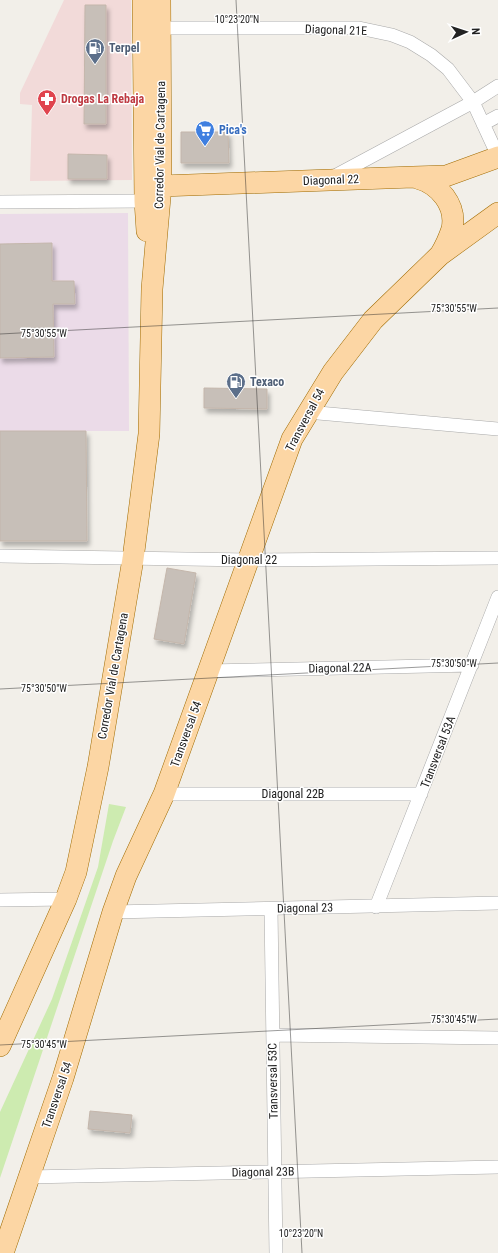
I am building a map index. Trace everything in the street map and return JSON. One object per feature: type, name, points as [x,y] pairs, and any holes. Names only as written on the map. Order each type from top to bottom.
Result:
[{"type":"main road","name":"Corredor Vial de Cartagena","points":[[143,0],[145,201],[152,289]]},
{"type":"main road","name":"Corredor Vial de Cartagena","points":[[0,1046],[66,899],[76,872],[98,767],[133,559],[149,434],[152,289],[161,186],[160,0]]},
{"type":"main road","name":"Diagonal 22","points":[[161,186],[446,176],[498,156]]},
{"type":"main road","points":[[413,177],[427,180],[439,188],[447,200],[452,214],[452,228],[440,255]]},
{"type":"main road","points":[[440,255],[498,213]]},
{"type":"main road","name":"Transversal 54","points":[[3,1249],[63,1078],[113,912],[126,876],[164,794],[292,439],[332,372],[372,320],[440,255]]},
{"type":"street","name":"Diagonal 21E","points":[[160,28],[359,28],[392,35],[410,42],[448,69],[473,102],[498,156]]},
{"type":"street","points":[[328,180],[473,102],[498,86]]},
{"type":"street","points":[[483,124],[498,116]]},
{"type":"street","points":[[0,202],[145,201]]},
{"type":"street","points":[[307,412],[498,429]]},
{"type":"street","name":"Diagonal 22","points":[[0,556],[248,560],[498,558]]},
{"type":"street","name":"Transversal 53A","points":[[376,907],[498,596]]},
{"type":"street","name":"Diagonal 22A","points":[[208,671],[472,665]]},
{"type":"street","name":"Diagonal 22B","points":[[164,794],[421,794]]},
{"type":"street","points":[[0,900],[66,899]]},
{"type":"street","name":"Diagonal 23","points":[[113,912],[498,903]]},
{"type":"street","name":"Transversal 53C","points":[[271,909],[276,1253]]},
{"type":"street","points":[[273,1035],[498,1038]]},
{"type":"street","name":"Diagonal 23B","points":[[28,1177],[498,1167]]},
{"type":"shaded area","points":[[64,0],[131,0],[132,180],[30,181],[32,105],[20,104],[20,93]]},
{"type":"shaded area","points":[[128,213],[129,431],[0,431],[0,214]]},
{"type":"green space","points":[[109,804],[126,807],[113,841],[0,1178],[0,1112],[52,999],[98,867]]},
{"type":"building","name":"Terpel","points":[[85,5],[106,5],[106,124],[84,124]]},
{"type":"building","name":"Pica's","points":[[181,132],[228,132],[229,163],[181,163]]},
{"type":"building","points":[[68,154],[107,155],[107,179],[68,179]]},
{"type":"building","points":[[52,243],[52,281],[74,281],[75,304],[53,304],[54,357],[0,358],[0,244]]},
{"type":"building","name":"Texaco","points":[[204,388],[267,389],[267,409],[204,408]]},
{"type":"building","points":[[0,431],[86,431],[87,541],[0,541]]},
{"type":"building","points":[[167,568],[196,573],[184,644],[154,639]]},
{"type":"building","points":[[90,1111],[132,1115],[130,1133],[88,1129]]},
{"type":"place","name":"Terpel","points":[[95,65]]},
{"type":"place","name":"Drogas La Rebaja","points":[[47,116]]},
{"type":"place","name":"Pica's","points":[[205,147]]},
{"type":"place","name":"Texaco","points":[[236,399]]}]
